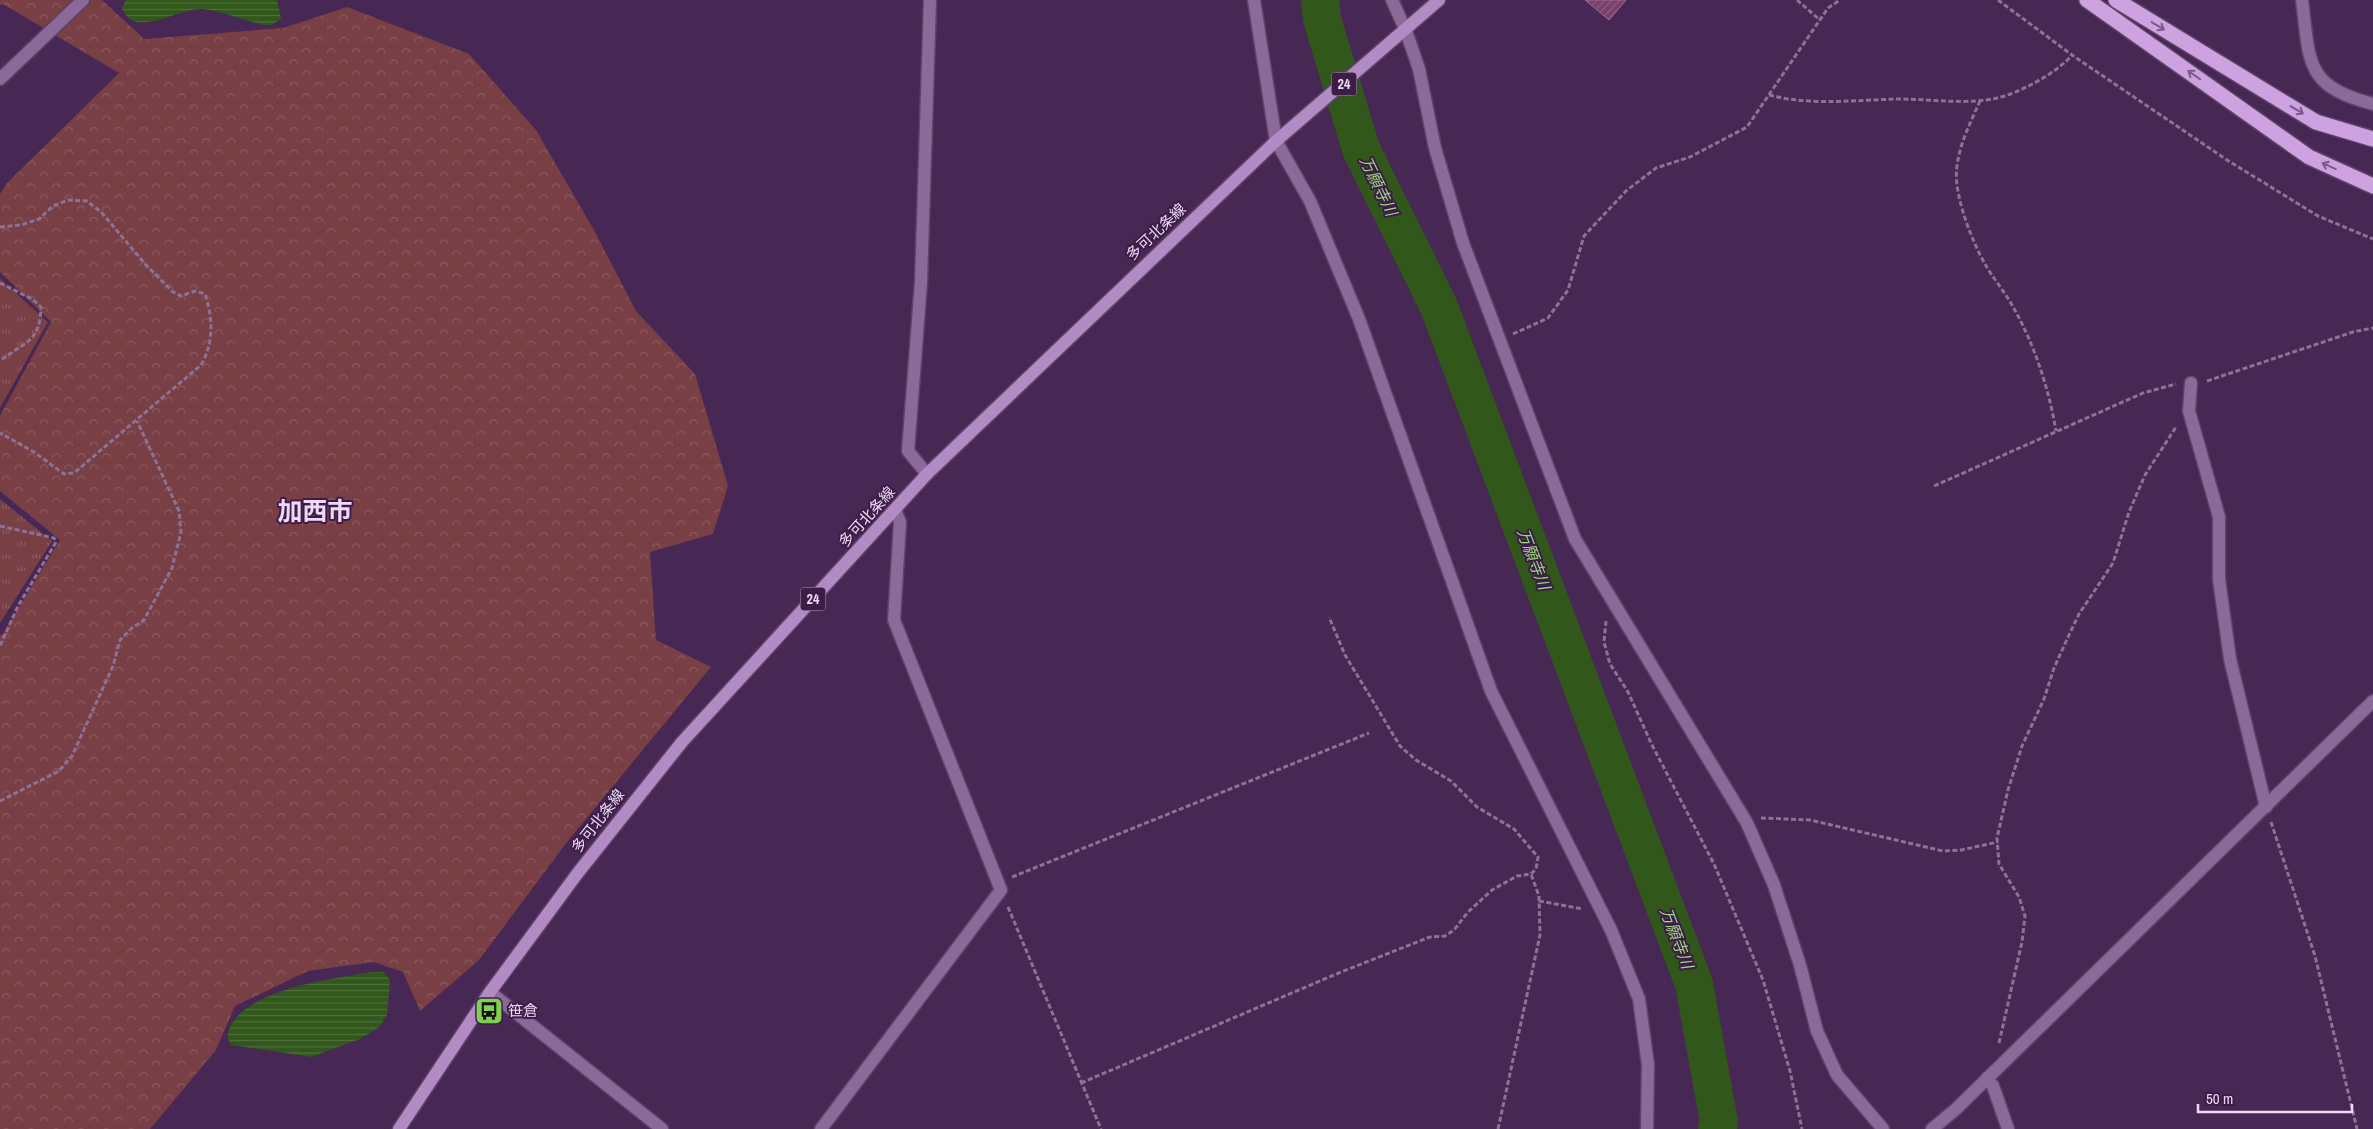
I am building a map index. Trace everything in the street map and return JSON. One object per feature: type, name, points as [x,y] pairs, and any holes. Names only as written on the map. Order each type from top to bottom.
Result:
[{"type":"highway","points":[[2087,0],[2309,157],[2373,186]]},
{"type":"highway","points":[[2116,0],[2316,122],[2373,139]]},
{"type":"main road","name":"多可北条線","points":[[400,1129],[490,992],[577,874],[682,742],[927,474],[1276,141],[1406,31],[1439,0]]},
{"type":"street","points":[[0,79],[83,0]]},
{"type":"street","points":[[927,474],[908,451],[921,282],[930,0]]},
{"type":"street","points":[[1254,0],[1276,141],[1310,201],[1359,319],[1491,691],[1601,910],[1639,999],[1648,1065],[1647,1129]]},
{"type":"street","points":[[1392,0],[1406,31],[1419,69],[1435,148],[1463,243],[1501,339],[1575,539],[1747,823],[1774,885],[1800,965],[1817,1031],[1837,1075],[1883,1129]]},
{"type":"street","points":[[2302,0],[2310,59],[2316,73],[2330,88],[2350,98],[2373,104]]},
{"type":"street","points":[[2191,383],[2190,416],[2219,517],[2219,579],[2230,659],[2266,807]]},
{"type":"street","points":[[821,1129],[1000,886],[894,620],[900,522],[895,510]]},
{"type":"street","points":[[1932,1129],[2000,1066],[2373,700]]},
{"type":"street","points":[[490,992],[662,1129]]},
{"type":"street","points":[[1987,1078],[1993,1086],[2008,1129]]},
{"type":"path","points":[[1798,0],[1820,20]]},
{"type":"path","points":[[1501,339],[1548,318],[1568,290],[1584,236],[1626,191],[1656,168],[1690,157],[1747,127],[1828,8],[1840,0]]},
{"type":"path","points":[[1998,0],[2072,55],[2228,160],[2310,211],[2373,239]]},
{"type":"path","points":[[1769,95],[1787,100],[1900,99],[1980,101],[1998,98],[2018,91],[2064,64],[2072,55]]},
{"type":"path","points":[[1980,101],[1958,156],[1957,184],[1968,226],[1985,264],[2013,306],[2029,342],[2042,376],[2056,431]]},
{"type":"path","points":[[0,227],[21,225],[39,219],[53,206],[68,200],[87,201],[102,213],[146,265],[173,292],[182,296],[195,291],[205,294],[209,307],[211,337],[208,352],[201,365],[74,473],[64,474],[34,452],[0,433]]},
{"type":"path","points":[[0,284],[32,299],[41,307],[40,326],[30,341],[15,349],[0,361]]},
{"type":"path","points":[[1934,486],[2143,393],[2172,385],[2203,382],[2354,332],[2373,328]]},
{"type":"path","points":[[2000,1066],[1996,1060],[2022,942],[2025,916],[2019,897],[1999,864],[1998,842],[2014,770],[2030,728],[2044,699],[2054,668],[2079,614],[2113,563],[2135,496],[2145,475],[2180,421],[2190,416]]},
{"type":"path","points":[[0,801],[59,771],[72,756],[113,666],[120,640],[132,628],[144,620],[172,568],[181,532],[179,512],[137,421]]},
{"type":"path","points":[[0,526],[54,538],[56,542],[18,606],[0,646]]},
{"type":"path","points":[[1617,610],[1606,618],[1604,642],[1610,664],[1628,692],[1652,745],[1714,864],[1742,928],[1763,980],[1790,1070],[1802,1129]]},
{"type":"path","points":[[1081,1083],[1341,972],[1430,937],[1445,936],[1454,930],[1468,912],[1492,890],[1517,876],[1531,874],[1536,869],[1538,857],[1514,829],[1477,808],[1451,781],[1416,760],[1400,746],[1345,655],[1329,617]]},
{"type":"path","points":[[1101,1129],[1000,886],[1369,733]]},
{"type":"path","points":[[2266,807],[2315,956],[2357,1129]]},
{"type":"path","points":[[1747,823],[1758,818],[1810,820],[1942,851],[1961,850],[1998,842]]},
{"type":"path","points":[[1498,1129],[1540,935],[1539,900],[1531,874]]},
{"type":"path","points":[[1539,900],[1596,912],[1601,910]]},
{"type":"green space","points":[[0,0],[102,0],[144,39],[283,28],[347,7],[469,54],[536,130],[594,230],[636,311],[695,374],[728,486],[713,534],[650,552],[656,640],[711,667],[567,842],[479,960],[420,1011],[403,972],[374,962],[308,971],[235,1006],[216,1050],[150,1129],[0,1129],[0,635],[2,635],[60,540],[0,491],[0,416],[51,322],[0,272],[0,194],[7,183],[119,73],[3,4],[0,5]]},
{"type":"green space","points":[[0,279],[48,322],[0,408]]},
{"type":"green space","points":[[0,499],[52,541],[0,623]]},
{"type":"shaded area","points":[[126,0],[277,0],[281,18],[272,25],[265,25],[200,9],[156,20],[135,21],[127,17],[122,7]]},
{"type":"shaded area","points":[[371,972],[384,972],[390,980],[387,1015],[378,1028],[360,1039],[311,1057],[232,1045],[228,1039],[230,1027],[240,1014],[255,1003],[273,994],[315,982]]},
{"type":"building","points":[[1585,0],[1626,0],[1609,20]]},
{"type":"waterway","name":"万願寺川","points":[[1320,0],[1322,19],[1361,149],[1439,307],[1694,984],[1719,1122],[1717,1129]]},
{"type":"place","name":"笹倉","points":[[489,1011]]},
{"type":"district","name":"加西市","points":[[315,511]]}]
